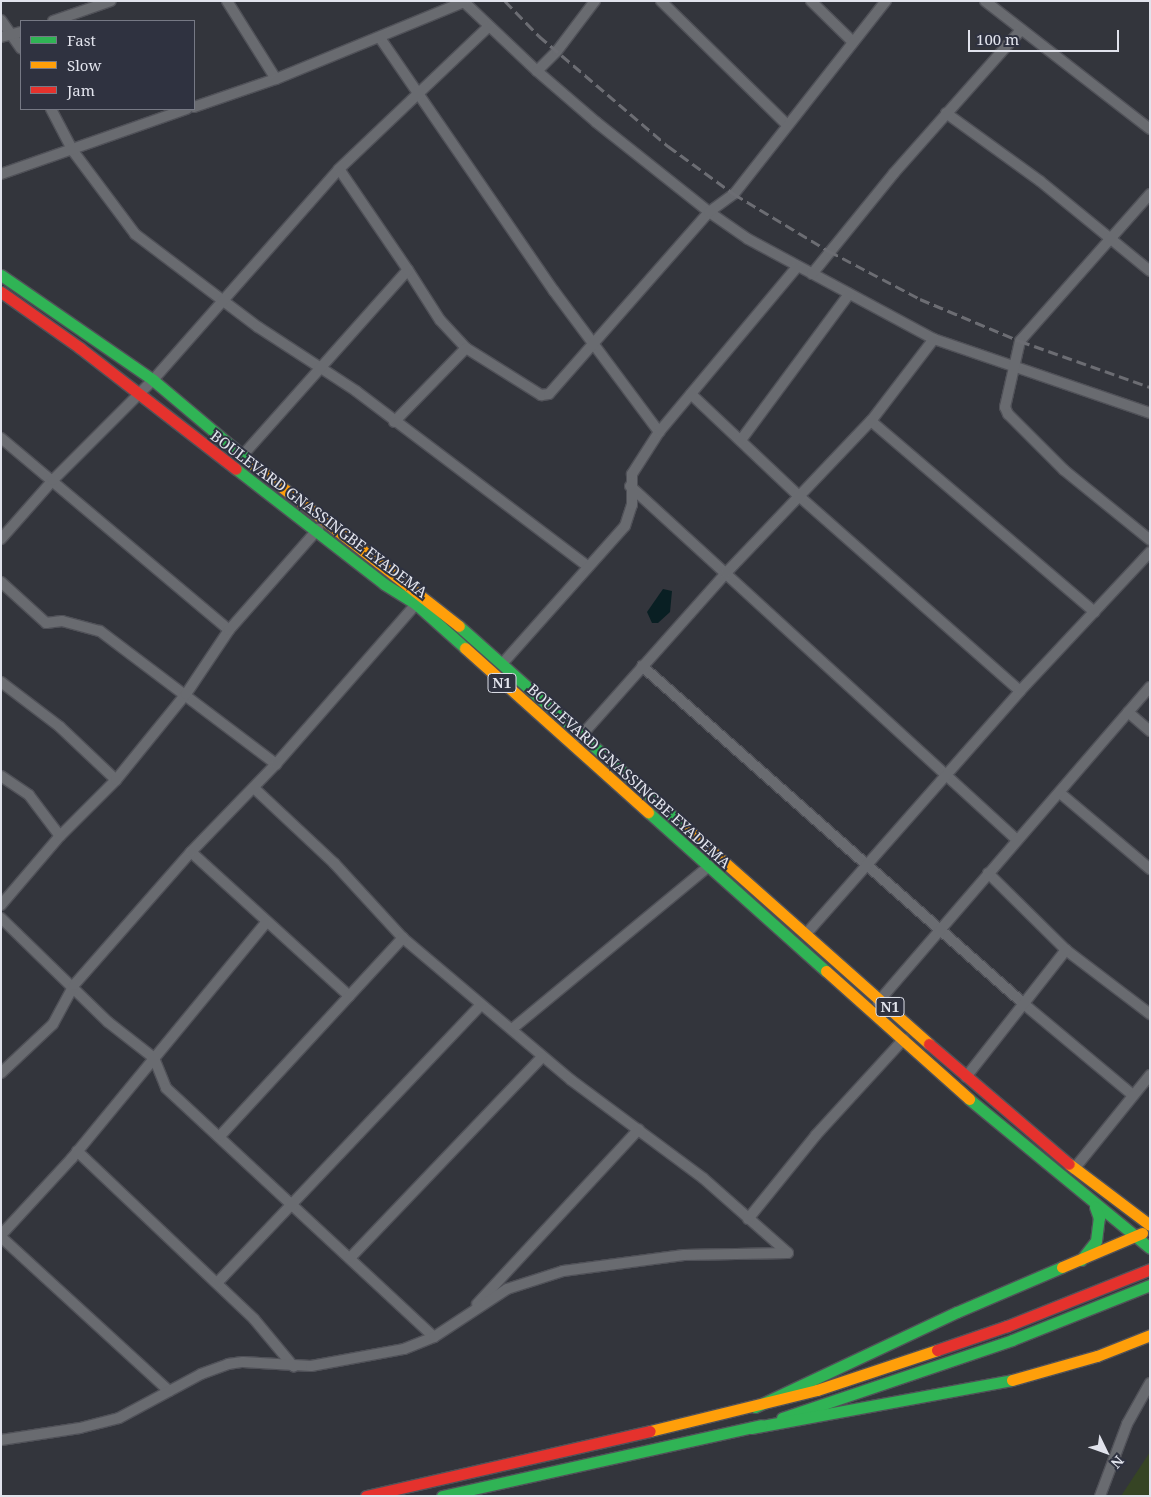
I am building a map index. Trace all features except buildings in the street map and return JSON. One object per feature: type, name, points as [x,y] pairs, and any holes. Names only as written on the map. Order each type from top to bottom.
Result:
[{"type":"main road","name":"BOULEVARD GNASSINGBE EYADEMA","points":[[1,276],[153,380],[242,456],[452,619],[881,999],[966,1077],[1074,1169],[1150,1225]]},
{"type":"main road","name":"BOULEVARD GNASSINGBE EYADEMA","points":[[1,292],[139,394],[384,584],[416,604],[572,746],[904,1039],[997,1124],[1095,1207],[1150,1248]]},
{"type":"main road","points":[[1080,1261],[1096,1241],[1099,1218],[1095,1207]]},
{"type":"main road","points":[[755,1407],[957,1312],[1150,1230]]},
{"type":"main road","points":[[366,1496],[755,1407],[944,1348],[1122,1282],[1150,1269]]},
{"type":"main road","points":[[751,1428],[1012,1340],[1129,1295],[1150,1285]]},
{"type":"main road","points":[[442,1496],[751,1428],[818,1418],[1009,1381],[1097,1356],[1150,1334]]},
{"type":"street","points":[[56,20],[112,1]]},
{"type":"street","points":[[227,1],[276,79]]},
{"type":"street","points":[[537,72],[557,52],[595,1]]},
{"type":"street","points":[[661,1],[786,124]]},
{"type":"street","points":[[812,1],[852,41]]},
{"type":"street","points":[[338,169],[440,320],[466,348],[545,395],[709,212],[734,194],[786,124],[886,1]]},
{"type":"street","points":[[985,1],[1020,31],[1150,129]]},
{"type":"street","points":[[195,106],[276,79],[464,2],[537,72],[709,212],[797,267],[934,339],[1150,413]]},
{"type":"street","points":[[1,20],[18,33]]},
{"type":"street","points":[[1,539],[53,480],[153,380],[338,169],[489,26]]},
{"type":"street","points":[[812,274],[946,113],[1020,31]]},
{"type":"street","points":[[1,38],[18,33]]},
{"type":"street","points":[[380,38],[554,291],[594,341],[659,432]]},
{"type":"street","points":[[52,110],[73,151],[119,218],[134,234],[225,300],[258,327],[322,369],[587,566]]},
{"type":"street","points":[[1,174],[73,151],[184,110]]},
{"type":"street","points":[[946,113],[1109,237],[1150,271]]},
{"type":"street","points":[[1150,194],[1109,237],[1020,341],[1006,399],[1008,414],[1064,470],[1150,540]]},
{"type":"street","points":[[502,664],[630,517],[632,474],[659,432],[797,267]]},
{"type":"street","points":[[242,456],[322,369],[408,270]]},
{"type":"street","points":[[740,440],[849,294]]},
{"type":"street","points":[[572,746],[726,573],[871,421],[934,339]]},
{"type":"street","points":[[394,422],[466,348]]},
{"type":"street","points":[[691,394],[800,497],[1020,692]]},
{"type":"street","points":[[871,421],[1095,612]]},
{"type":"street","points":[[1,438],[229,630]]},
{"type":"street","points":[[630,486],[726,573],[745,594],[1017,840]]},
{"type":"street","points":[[1,905],[60,836],[116,780],[186,694],[229,630],[325,520]]},
{"type":"street","points":[[806,934],[945,774],[1150,552]]},
{"type":"street","points":[[1,582],[46,623],[62,621],[100,631],[186,694],[276,764]]},
{"type":"street","points":[[1,1073],[53,1024],[74,985],[191,852],[276,764],[416,604]]},
{"type":"street","points":[[642,666],[941,928],[1024,1004],[1133,1095]]},
{"type":"street","points":[[1,682],[60,727],[116,780]]},
{"type":"street","points":[[870,1010],[1150,687]]},
{"type":"street","points":[[1128,712],[1150,731]]},
{"type":"street","points":[[1,776],[29,795],[60,836]]},
{"type":"street","points":[[1,1440],[72,1430],[119,1418],[169,1391],[228,1364],[259,1362],[294,1367],[336,1363],[404,1349],[434,1337],[507,1289],[563,1271],[684,1255],[788,1253],[702,1178],[542,1057],[512,1029],[403,938],[334,863],[254,788]]},
{"type":"street","points":[[1060,793],[1150,869]]},
{"type":"street","points":[[191,852],[266,923],[349,996]]},
{"type":"street","points":[[512,1029],[709,866]]},
{"type":"street","points":[[988,874],[1066,950],[1150,1014]]},
{"type":"street","points":[[1,918],[74,985],[108,1022],[154,1058],[166,1088],[292,1202],[434,1337]]},
{"type":"street","points":[[169,1391],[2,1232],[77,1151],[266,923]]},
{"type":"street","points":[[220,1136],[403,938]]},
{"type":"street","points":[[966,1077],[1066,950]]},
{"type":"street","points":[[217,1283],[481,1004]]},
{"type":"street","points":[[748,1219],[816,1135],[904,1039]]},
{"type":"street","points":[[350,1258],[542,1057]]},
{"type":"street","points":[[1074,1169],[1150,1075]]},
{"type":"street","points":[[464,1318],[639,1129]]},
{"type":"street","points":[[77,1151],[254,1319],[294,1367]]},
{"type":"street","points":[[1100,1496],[1127,1424],[1150,1383]]},
{"type":"green space","points":[[1150,1452],[1150,1496],[1121,1496]]},
{"type":"shaded area","points":[[663,589],[672,591],[670,612],[658,623],[652,623],[647,612]]},
{"type":"railway","points":[[505,1],[539,36],[668,146],[734,194],[829,251],[920,299],[1020,341],[1150,387]]},
{"type":"traffic: fast","points":[[1,275],[153,380],[255,466]]},
{"type":"traffic: fast","points":[[236,469],[384,584],[416,604],[465,648]]},
{"type":"traffic: fast","points":[[459,626],[686,828]]},
{"type":"traffic: fast","points":[[648,812],[826,971]]},
{"type":"traffic: fast","points":[[969,1099],[1150,1248]]},
{"type":"traffic: fast","points":[[1081,1260],[1096,1241],[1099,1218],[1095,1207]]},
{"type":"traffic: fast","points":[[755,1407],[957,1312],[1062,1267]]},
{"type":"traffic: fast","points":[[782,1418],[1012,1340],[1150,1285]]},
{"type":"traffic: fast","points":[[751,1428],[1012,1380]]},
{"type":"traffic: fast","points":[[442,1496],[761,1425]]},
{"type":"traffic: slow","points":[[255,466],[459,626]]},
{"type":"traffic: slow","points":[[465,648],[648,812]]},
{"type":"traffic: slow","points":[[686,828],[929,1044]]},
{"type":"traffic: slow","points":[[826,971],[969,1099]]},
{"type":"traffic: slow","points":[[1069,1164],[1150,1225]]},
{"type":"traffic: slow","points":[[1062,1267],[1142,1233]]},
{"type":"traffic: slow","points":[[1012,1380],[1097,1356],[1150,1335]]},
{"type":"traffic: slow","points":[[650,1431],[817,1390],[937,1350]]},
{"type":"traffic: jam","points":[[1,292],[80,348],[236,469]]},
{"type":"traffic: jam","points":[[929,1044],[1069,1164]]},
{"type":"traffic: jam","points":[[937,1350],[1007,1326],[1150,1269]]},
{"type":"traffic: jam","points":[[366,1496],[650,1431]]}]
